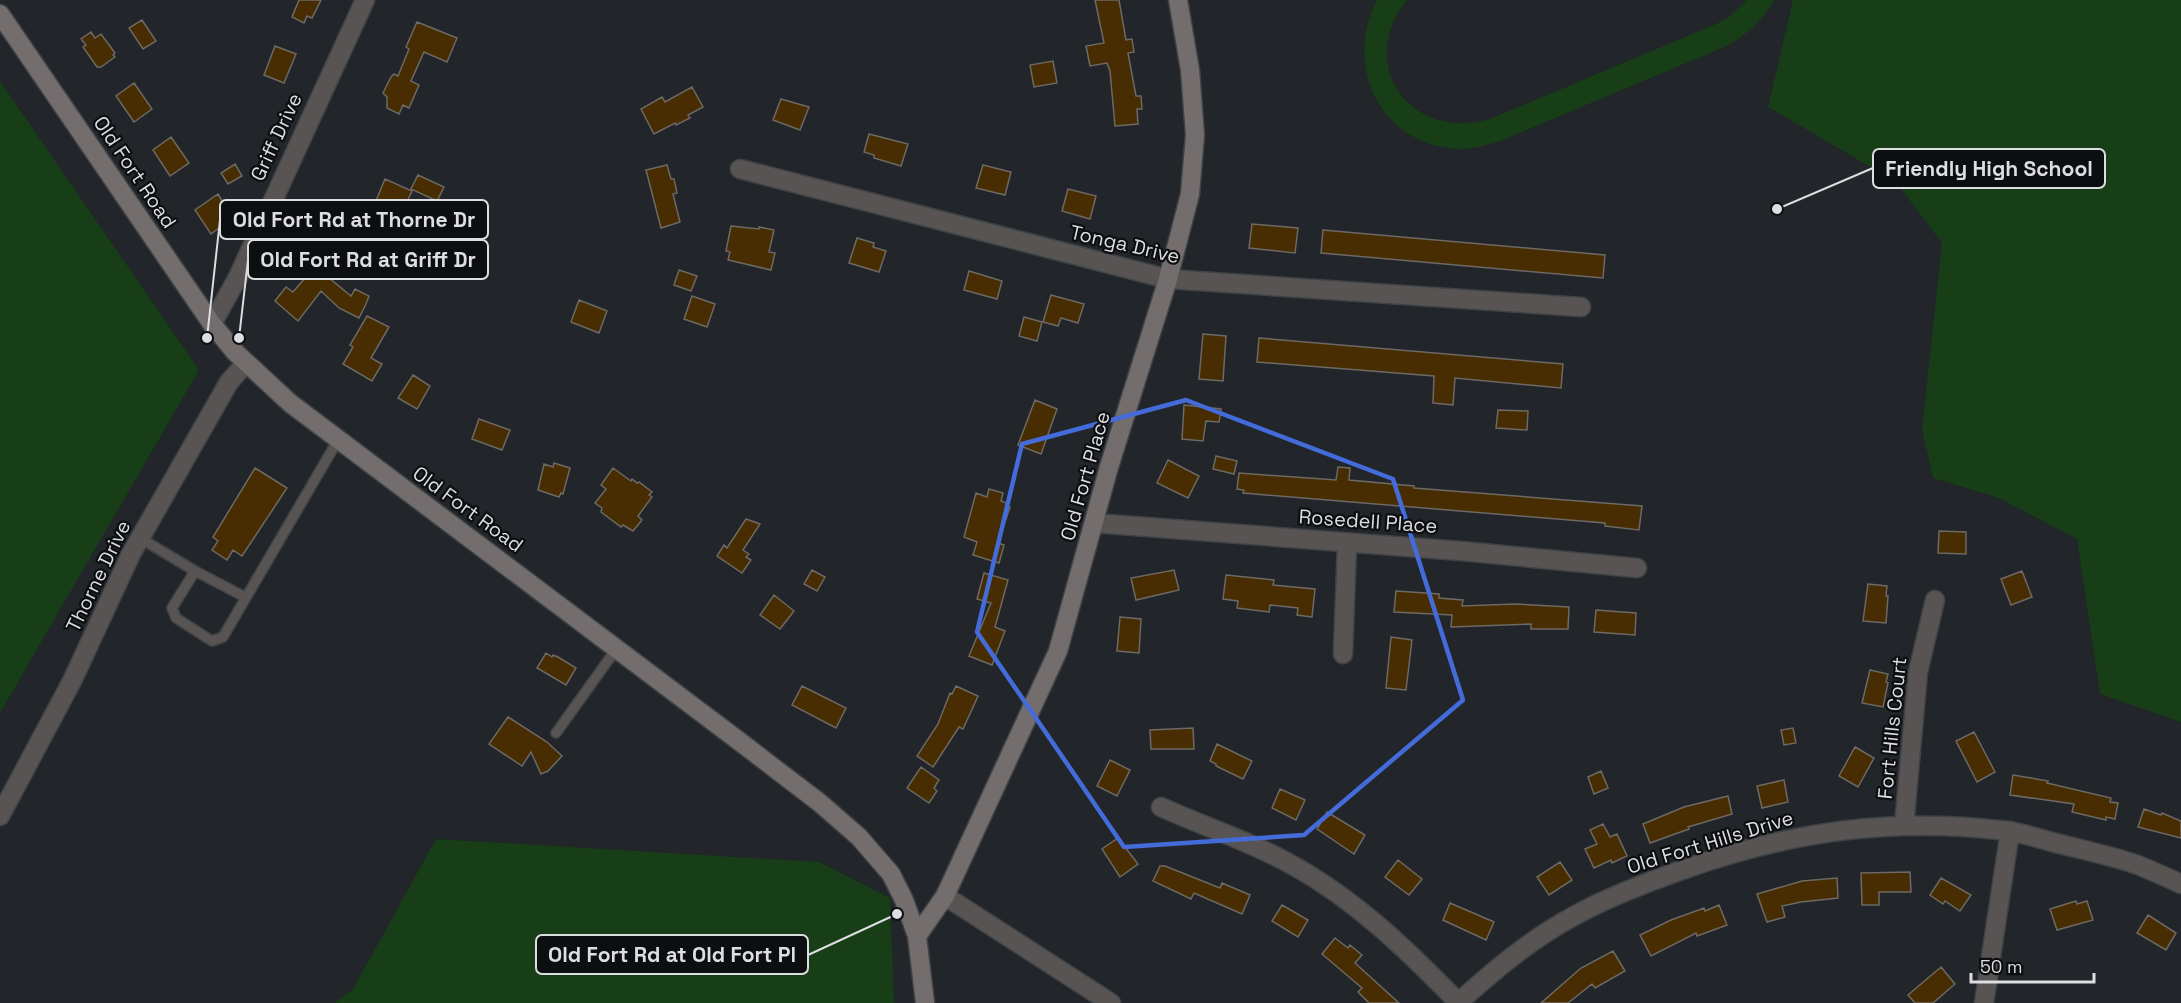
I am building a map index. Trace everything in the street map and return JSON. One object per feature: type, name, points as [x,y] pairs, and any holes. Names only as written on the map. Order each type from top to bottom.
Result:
[{"type":"main road","name":"Old Fort Place","points":[[917,936],[945,896],[1058,651],[1109,467],[1168,279],[1190,194],[1195,135],[1190,70],[1178,0]]},
{"type":"main road","name":"Old Fort Road","points":[[0,14],[212,324],[246,363],[290,403],[820,803],[859,837],[880,860],[899,888],[917,936],[925,1003]]},
{"type":"street","name":"Griff Drive","points":[[212,324],[237,277],[365,0]]},
{"type":"street","name":"Tonga Drive","points":[[740,169],[1168,279],[1581,307]]},
{"type":"street","name":"Thorne Drive","points":[[0,816],[72,681],[140,538],[229,382],[246,363]]},
{"type":"street","name":"Rosedell Place","points":[[1094,523],[1461,551],[1637,568]]},
{"type":"street","points":[[1343,654],[1347,543]]},
{"type":"street","name":"Fort Hills Court","points":[[1904,826],[1918,672],[1935,600]]},
{"type":"street","points":[[1161,807],[1294,866],[1350,901],[1412,955],[1458,1003]]},
{"type":"street","name":"Old Fort Hills Drive","points":[[1458,1003],[1501,965],[1542,935],[1574,916],[1652,880],[1727,855],[1808,834],[1854,828],[1934,825],[2010,831],[2135,864],[2181,884]]},
{"type":"street","points":[[1984,1003],[2010,831]]},
{"type":"street","points":[[945,896],[1111,1003]]},
{"type":"lane","points":[[195,571],[172,608],[176,618],[212,641],[223,637],[338,440]]},
{"type":"lane","points":[[140,538],[195,571],[245,597]]},
{"type":"lane","points":[[556,733],[616,648]]},
{"type":"highlighted area","points":[[1186,400],[1393,479],[1463,700],[1304,835],[1124,847],[977,632],[1022,444]]},
{"type":"green space","points":[[1377,0],[1407,0],[1392,25],[1387,49],[1390,72],[1399,92],[1415,109],[1436,119],[1462,123],[1490,119],[1716,24],[1729,17],[1747,0],[1774,0],[1754,26],[1727,46],[1498,142],[1462,149],[1434,145],[1410,135],[1391,119],[1376,100],[1367,77],[1364,52],[1367,26]]},
{"type":"green space","points":[[1793,0],[2181,0],[2181,722],[2100,694],[2077,539],[1999,498],[1933,478],[1922,430],[1942,243],[1896,182],[1768,107]]},
{"type":"green space","points":[[0,81],[199,370],[0,713]]},
{"type":"green space","points":[[436,839],[819,862],[890,898],[894,1003],[335,1003],[353,989]]},
{"type":"building","points":[[299,0],[321,0],[312,18],[307,16],[304,23],[292,17]]},
{"type":"building","points":[[1095,0],[1119,0],[1126,40],[1132,39],[1134,52],[1128,53],[1136,96],[1141,96],[1142,109],[1137,109],[1138,124],[1115,126],[1110,71],[1107,63],[1090,66],[1086,46],[1104,43]]},
{"type":"building","points":[[142,20],[156,41],[143,49],[129,28]]},
{"type":"building","points":[[417,22],[457,38],[447,62],[424,52],[411,81],[419,85],[409,108],[403,105],[399,114],[387,108],[387,97],[383,93],[391,77],[394,74],[398,76],[409,49],[406,47]]},
{"type":"building","points":[[91,32],[95,38],[101,34],[115,53],[113,55],[115,57],[101,67],[97,67],[83,47],[86,45],[81,39]]},
{"type":"building","points":[[275,46],[296,54],[284,83],[264,75]]},
{"type":"building","points":[[1053,61],[1057,83],[1034,87],[1030,65]]},
{"type":"building","points":[[134,83],[152,109],[134,122],[116,96]]},
{"type":"building","points":[[692,87],[703,107],[688,115],[690,118],[654,134],[641,109],[662,97],[665,102]]},
{"type":"building","points":[[781,99],[809,107],[800,130],[773,120]]},
{"type":"building","points":[[869,134],[908,144],[901,166],[874,158],[874,155],[864,152]]},
{"type":"building","points":[[171,137],[189,163],[170,176],[153,150]]},
{"type":"building","points":[[235,164],[242,176],[228,184],[221,173]]},
{"type":"building","points":[[667,165],[671,179],[674,179],[677,193],[673,194],[680,222],[661,228],[646,170]]},
{"type":"building","points":[[983,165],[1011,172],[1005,195],[976,188]]},
{"type":"building","points":[[418,175],[444,187],[437,201],[411,189]]},
{"type":"building","points":[[385,179],[412,191],[396,225],[371,213]]},
{"type":"building","points":[[1068,189],[1096,196],[1090,219],[1062,211]]},
{"type":"building","points":[[218,194],[232,218],[211,234],[195,210]]},
{"type":"building","points":[[1252,224],[1298,228],[1295,253],[1249,248]]},
{"type":"building","points":[[731,226],[774,230],[769,252],[775,253],[771,270],[728,260],[730,252],[726,251]]},
{"type":"building","points":[[1323,230],[1605,255],[1603,278],[1321,253]]},
{"type":"building","points":[[857,238],[874,243],[873,247],[886,251],[879,272],[849,263]]},
{"type":"building","points":[[327,250],[338,255],[328,277],[351,296],[355,289],[369,296],[366,304],[359,318],[339,308],[321,291],[298,321],[275,301],[286,287],[293,292]]},
{"type":"building","points":[[679,270],[697,276],[691,291],[674,285]]},
{"type":"building","points":[[969,271],[1002,281],[997,299],[964,290]]},
{"type":"building","points":[[1051,295],[1084,304],[1078,323],[1061,318],[1058,326],[1043,322]]},
{"type":"building","points":[[692,296],[715,304],[707,327],[684,319]]},
{"type":"building","points":[[579,300],[607,311],[599,333],[571,322]]},
{"type":"building","points":[[367,316],[389,327],[371,358],[382,364],[372,381],[343,364],[353,347],[350,345]]},
{"type":"building","points":[[1024,317],[1042,322],[1037,341],[1019,336]]},
{"type":"building","points":[[1203,334],[1226,336],[1223,381],[1199,379]]},
{"type":"building","points":[[1259,338],[1563,364],[1561,388],[1455,378],[1453,405],[1433,403],[1434,376],[1257,362]]},
{"type":"building","points":[[413,375],[430,386],[417,409],[398,398]]},
{"type":"building","points":[[1035,400],[1057,409],[1041,454],[1018,445]]},
{"type":"building","points":[[1184,405],[1221,409],[1219,422],[1206,421],[1203,441],[1182,439]]},
{"type":"building","points":[[1498,410],[1528,411],[1527,430],[1496,428]]},
{"type":"building","points":[[479,419],[510,430],[502,450],[472,439]]},
{"type":"building","points":[[1216,456],[1237,461],[1234,474],[1213,469]]},
{"type":"building","points":[[1168,460],[1199,476],[1188,498],[1157,483]]},
{"type":"building","points":[[554,463],[570,468],[563,494],[561,493],[559,497],[538,490],[544,464],[553,467]]},
{"type":"building","points":[[1338,467],[1350,468],[1349,480],[1414,486],[1414,488],[1642,506],[1639,530],[1605,526],[1605,523],[1243,493],[1244,490],[1237,489],[1239,473],[1336,480]]},
{"type":"building","points":[[255,468],[287,488],[242,556],[233,550],[227,560],[212,550],[218,541],[213,537]]},
{"type":"building","points":[[613,468],[652,492],[649,495],[652,497],[638,516],[642,520],[633,531],[623,525],[621,527],[601,512],[602,508],[595,503],[606,489],[601,485]]},
{"type":"building","points":[[989,489],[1003,493],[1001,501],[1010,507],[998,543],[1004,545],[999,563],[973,555],[977,542],[964,537],[976,493],[987,497]]},
{"type":"building","points":[[746,519],[760,524],[743,550],[749,554],[746,557],[751,560],[742,573],[717,556],[724,545],[727,548]]},
{"type":"building","points":[[1939,531],[1966,532],[1966,554],[1938,553]]},
{"type":"building","points":[[812,570],[825,577],[817,591],[804,584]]},
{"type":"building","points":[[1174,570],[1179,590],[1136,600],[1131,578]]},
{"type":"building","points":[[2022,571],[2032,597],[2011,605],[2001,579]]},
{"type":"building","points":[[984,573],[1008,580],[995,627],[1005,631],[992,665],[969,656],[991,603],[977,599]]},
{"type":"building","points":[[1226,575],[1274,580],[1273,585],[1315,589],[1312,617],[1297,615],[1298,608],[1270,605],[1269,612],[1237,608],[1238,601],[1223,599]]},
{"type":"building","points":[[1868,584],[1887,586],[1886,623],[1863,621]]},
{"type":"building","points":[[1396,591],[1439,594],[1439,598],[1463,600],[1462,606],[1516,604],[1569,607],[1568,629],[1531,629],[1531,624],[1451,627],[1452,615],[1394,612]]},
{"type":"building","points":[[774,595],[794,611],[780,629],[760,615]]},
{"type":"building","points":[[1596,610],[1636,613],[1635,635],[1594,632]]},
{"type":"building","points":[[1120,617],[1141,619],[1139,653],[1117,651]]},
{"type":"building","points":[[1391,637],[1412,640],[1406,690],[1386,688]]},
{"type":"building","points":[[546,653],[576,668],[566,685],[537,668]]},
{"type":"building","points":[[1870,670],[1888,674],[1883,707],[1862,703]]},
{"type":"building","points":[[802,686],[846,708],[836,728],[792,705]]},
{"type":"building","points":[[956,686],[978,696],[963,729],[959,727],[933,767],[917,756],[938,724],[950,693],[952,694]]},
{"type":"building","points":[[508,717],[547,742],[562,756],[548,771],[541,774],[531,752],[522,766],[489,744]]},
{"type":"building","points":[[1193,728],[1194,749],[1151,749],[1150,730]]},
{"type":"building","points":[[1793,728],[1796,743],[1784,745],[1781,730]]},
{"type":"building","points":[[1974,732],[1995,772],[1977,782],[1956,741]]},
{"type":"building","points":[[1217,744],[1252,761],[1243,779],[1210,761]]},
{"type":"building","points":[[1855,747],[1874,758],[1858,787],[1839,776]]},
{"type":"building","points":[[1110,760],[1130,770],[1117,796],[1097,786]]},
{"type":"building","points":[[921,767],[939,780],[934,788],[937,791],[929,803],[907,788]]},
{"type":"building","points":[[1601,771],[1608,788],[1594,794],[1588,777]]},
{"type":"building","points":[[2013,775],[2048,781],[2047,783],[2111,798],[2110,802],[2118,803],[2115,819],[2106,817],[2106,820],[2072,812],[2074,804],[2010,795]]},
{"type":"building","points":[[1784,780],[1788,802],[1762,808],[1757,786]]},
{"type":"building","points":[[1280,789],[1305,800],[1296,820],[1272,808]]},
{"type":"building","points":[[1728,796],[1732,814],[1688,827],[1689,829],[1650,843],[1643,824],[1684,807]]},
{"type":"building","points":[[2144,809],[2181,821],[2181,838],[2138,827]]},
{"type":"building","points":[[1327,812],[1365,835],[1354,854],[1317,829]]},
{"type":"building","points":[[1603,824],[1610,837],[1617,834],[1627,856],[1594,868],[1585,849],[1597,844],[1590,830]]},
{"type":"building","points":[[1118,838],[1138,864],[1120,877],[1102,849]]},
{"type":"building","points":[[1398,860],[1422,879],[1409,895],[1385,877]]},
{"type":"building","points":[[1560,862],[1572,880],[1549,895],[1537,877]]},
{"type":"building","points":[[1160,866],[1220,888],[1222,883],[1250,895],[1242,914],[1194,893],[1191,899],[1153,881]]},
{"type":"building","points":[[1910,872],[1911,892],[1879,892],[1879,905],[1862,905],[1861,873]]},
{"type":"building","points":[[1837,878],[1838,898],[1782,906],[1785,917],[1767,922],[1757,894],[1802,881]]},
{"type":"building","points":[[1941,878],[1971,895],[1960,911],[1945,901],[1943,904],[1930,895]]},
{"type":"building","points":[[2076,901],[2077,904],[2087,901],[2093,920],[2057,930],[2050,909]]},
{"type":"building","points":[[1450,903],[1494,922],[1486,940],[1443,920]]},
{"type":"building","points":[[1282,905],[1308,920],[1298,937],[1272,921]]},
{"type":"building","points":[[1719,905],[1727,925],[1697,936],[1696,933],[1651,956],[1640,935],[1671,920]]},
{"type":"building","points":[[2148,915],[2176,933],[2166,950],[2137,933]]},
{"type":"building","points":[[1335,938],[1348,948],[1350,945],[1362,955],[1355,963],[1399,1003],[1369,1003],[1358,992],[1362,988],[1322,954]]},
{"type":"building","points":[[1613,951],[1625,971],[1595,988],[1592,984],[1568,1003],[1541,1003],[1581,968]]},
{"type":"building","points":[[1941,967],[1955,984],[1933,1003],[1915,1003],[1908,995]]},
{"type":"place","name":"Friendly High School","points":[[1777,209]]},
{"type":"place","name":"Old Fort Rd at Thorne Dr","points":[[207,338]]},
{"type":"place","name":"Old Fort Rd at Griff Dr","points":[[239,338]]},
{"type":"place","name":"Old Fort Rd at Old Fort Pl","points":[[897,914]]}]
